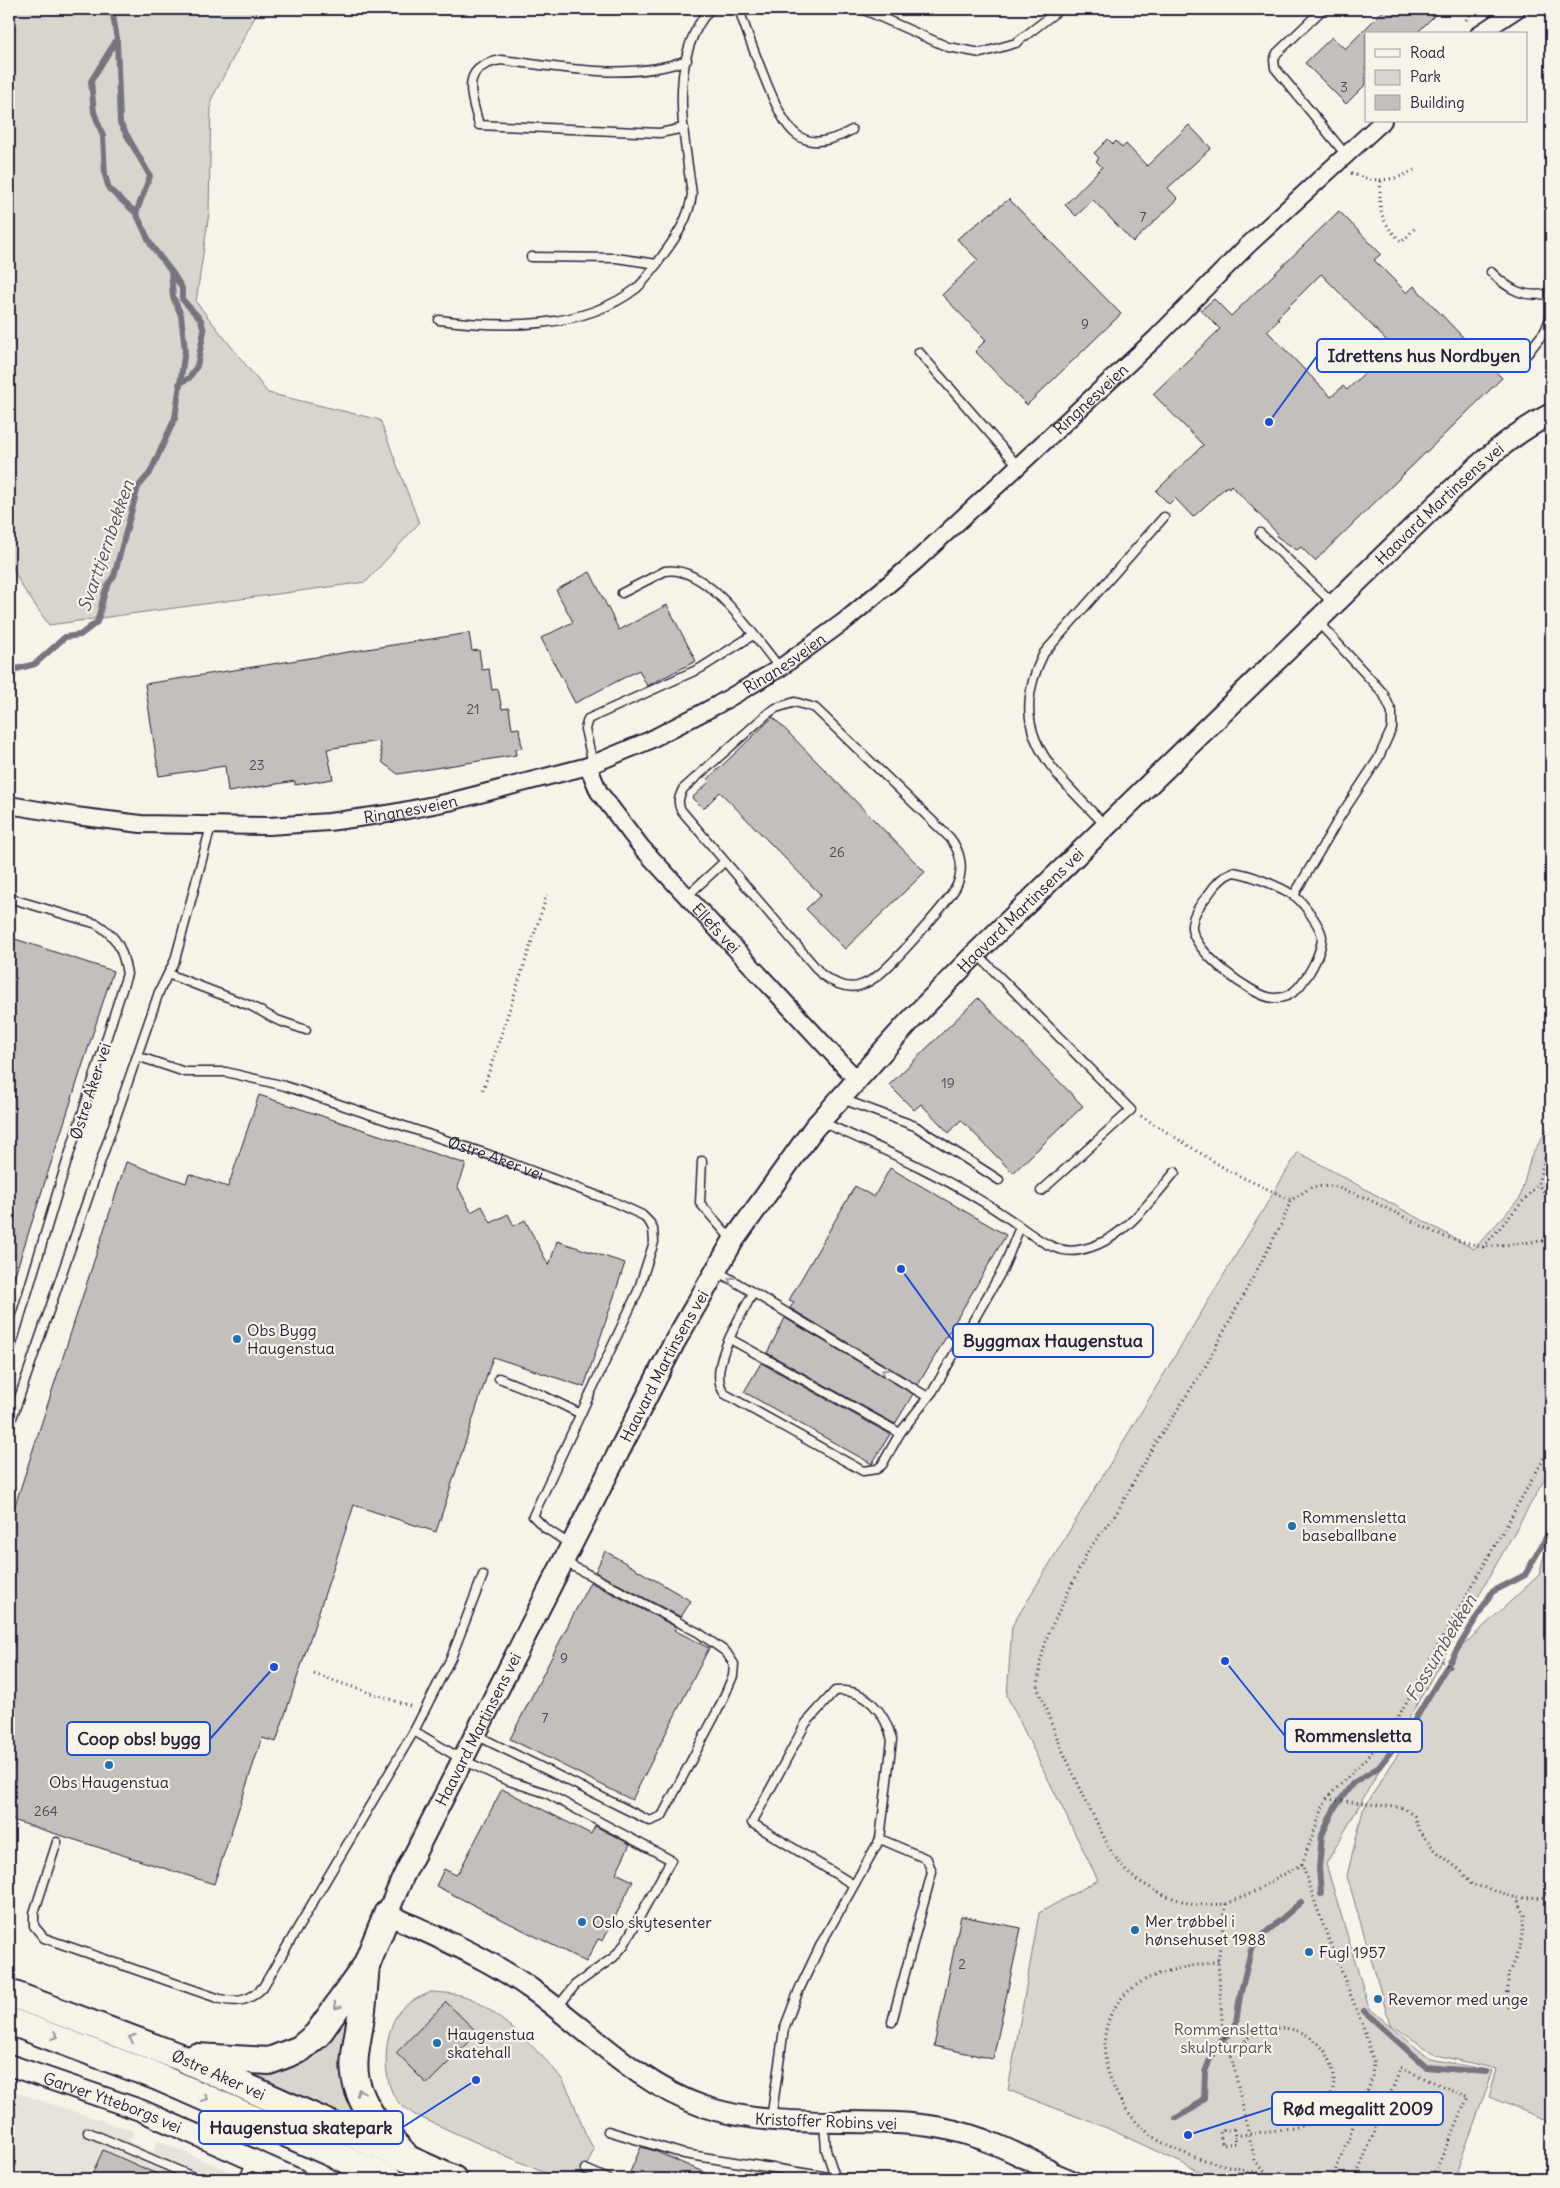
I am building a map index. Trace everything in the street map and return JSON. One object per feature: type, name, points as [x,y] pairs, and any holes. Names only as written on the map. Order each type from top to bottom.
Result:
[{"type":"highway","points":[[177,2056],[270,2061],[285,2057],[300,2049],[317,2035],[366,1966],[387,1914]]},
{"type":"highway","points":[[366,1966],[354,2059],[358,2091],[376,2124],[408,2159]]},
{"type":"highway","name":"Østre Aker vei","points":[[9,1993],[177,2056],[453,2179]]},
{"type":"highway","name":"Østre Aker vei","points":[[9,2021],[158,2077],[390,2179]]},
{"type":"street","points":[[1482,32],[1517,9]]},
{"type":"street","name":"Ringnesveien","points":[[9,805],[140,824],[269,826],[387,814],[449,802],[590,765],[648,741],[717,705],[780,668],[846,620],[916,562],[1157,337],[1247,246],[1382,122]]},
{"type":"street","name":"Haavard Martinsens vei","points":[[387,1914],[403,1877],[674,1343],[715,1271],[779,1174],[840,1098],[908,1023],[976,953],[1490,454],[1512,436],[1551,414]]},
{"type":"street","name":"Ellefs vei","points":[[590,765],[599,792],[614,816],[857,1080]]},
{"type":"street","name":"Kristoffer Robins vei","points":[[387,1914],[474,1954],[534,1990],[649,2080],[676,2095],[728,2114],[771,2121],[909,2124],[942,2128],[995,2144],[1046,2174],[1072,2179]]},
{"type":"street","name":"Garver Ytteborgs vei","points":[[9,2064],[140,2110],[296,2179]]},
{"type":"lane","points":[[439,320],[516,326],[544,323],[578,315],[610,304],[637,287],[657,264],[681,231],[690,204],[692,194],[682,96],[690,44],[701,20],[710,9]]},
{"type":"lane","points":[[739,9],[751,47],[787,128],[804,139],[822,141],[835,140],[852,130]]},
{"type":"lane","points":[[862,9],[948,47],[982,53],[1016,43],[1060,9]]},
{"type":"lane","points":[[1323,9],[1277,53],[1274,60],[1274,68],[1341,160]]},
{"type":"lane","points":[[684,128],[660,133],[479,125],[470,93],[472,78],[477,68],[486,62],[500,60],[637,72],[665,68],[687,60]]},
{"type":"lane","points":[[531,258],[616,258],[657,264]]},
{"type":"lane","points":[[1491,272],[1506,287],[1516,292],[1551,295]]},
{"type":"lane","points":[[1527,354],[1545,331],[1551,316]]},
{"type":"lane","points":[[919,352],[1019,467]]},
{"type":"lane","points":[[1106,826],[1056,773],[1042,753],[1032,733],[1028,712],[1029,692],[1035,670],[1044,653],[1164,517]]},
{"type":"lane","points":[[1260,533],[1334,604]]},
{"type":"lane","points":[[622,593],[665,571],[672,570],[690,574],[714,592],[780,668]]},
{"type":"lane","points":[[1294,895],[1341,815],[1378,760],[1392,728],[1392,712],[1383,693],[1317,621]]},
{"type":"lane","points":[[590,765],[585,729],[588,719],[701,668],[753,635]]},
{"type":"lane","points":[[795,702],[815,708],[950,838],[958,848],[960,874],[951,895],[881,972],[866,983],[856,986],[832,982],[822,975],[724,862],[680,810],[679,797],[693,780],[767,714],[776,708],[795,702]]},
{"type":"lane","name":"Østre Aker vei","points":[[9,1427],[159,992],[175,960],[211,826]]},
{"type":"lane","points":[[687,896],[724,862]]},
{"type":"lane","points":[[1232,872],[1243,874],[1294,895],[1320,928],[1322,939],[1312,970],[1298,989],[1288,996],[1274,998],[1259,995],[1211,960],[1193,934],[1192,925],[1195,913],[1226,875],[1232,872]]},
{"type":"lane","name":"Østre Aker vei","points":[[9,898],[104,928],[120,944],[127,974],[87,1104],[62,1177],[9,1354]]},
{"type":"lane","points":[[976,953],[1131,1110],[1041,1191]]},
{"type":"lane","points":[[168,974],[252,1006],[277,1020],[306,1030]]},
{"type":"lane","name":"Østre Aker vei","points":[[137,1056],[185,1072],[226,1072],[285,1086],[484,1154],[614,1202],[642,1216],[653,1229],[654,1242],[638,1291],[534,1516],[567,1553]]},
{"type":"lane","points":[[840,1098],[915,1126],[999,1180]]},
{"type":"lane","points":[[820,1122],[879,1147],[983,1201],[1020,1227],[1059,1249],[1080,1250],[1114,1236],[1129,1223],[1175,1172]]},
{"type":"lane","points":[[702,1161],[700,1203],[734,1241]]},
{"type":"lane","points":[[753,1293],[721,1360],[717,1379],[724,1394],[863,1471],[877,1469],[882,1465],[900,1432],[928,1397],[1003,1269],[1020,1227]]},
{"type":"lane","points":[[715,1271],[928,1397]]},
{"type":"lane","points":[[730,1339],[900,1432]]},
{"type":"lane","points":[[499,1378],[542,1395],[581,1414]]},
{"type":"lane","points":[[476,1735],[650,1822],[662,1816],[720,1706],[733,1676],[734,1664],[726,1652],[699,1633],[567,1553]]},
{"type":"lane","points":[[57,1842],[34,1913],[34,1926],[44,1938],[220,1999],[238,2001],[247,1999],[262,1987],[414,1731],[451,1658],[483,1576]]},
{"type":"lane","points":[[771,2121],[784,2029],[822,1942],[854,1886],[880,1840],[892,1740],[888,1724],[876,1708],[862,1695],[849,1689],[835,1690],[806,1723],[752,1823],[854,1886]]},
{"type":"lane","points":[[414,1731],[463,1760],[506,1780],[546,1793],[671,1860],[624,1945],[614,1957],[575,1986],[557,2008]]},
{"type":"lane","points":[[880,1840],[927,1859],[932,1872],[892,2022]]},
{"type":"lane","points":[[608,2131],[684,2154],[836,2179],[826,2150],[824,2123]]},
{"type":"lane","points":[[88,2132],[198,2179]]},
{"type":"lane","points":[[244,2179],[252,2158]]},
{"type":"lane","points":[[586,2169],[608,2179]]},
{"type":"path","points":[[1341,160],[1361,177],[1381,181],[1398,179],[1414,170]]},
{"type":"path","points":[[1381,181],[1381,212],[1385,225],[1402,242],[1416,227]]},
{"type":"path","points":[[483,1090],[547,895]]},
{"type":"path","points":[[1131,1110],[1229,1171],[1291,1200]]},
{"type":"path","points":[[1483,1247],[1538,1184],[1551,1134]]},
{"type":"path","points":[[1538,1184],[1551,1203]]},
{"type":"path","points":[[1302,1864],[1252,1893],[1226,1904],[1194,1905],[1164,1895],[1138,1881],[1124,1870],[1112,1853],[1090,1810],[1059,1743],[1038,1689],[1040,1663],[1048,1634],[1089,1549],[1116,1514],[1153,1447],[1205,1367],[1280,1225],[1291,1200],[1312,1187],[1333,1186],[1366,1198],[1442,1236],[1483,1247],[1551,1240]]},
{"type":"path","points":[[1332,2179],[1372,2079],[1373,2061],[1364,2029],[1322,1922],[1302,1864],[1326,1799],[1371,1753],[1398,1717],[1551,1446]]},
{"type":"path","points":[[1434,1655],[1453,1669]]},
{"type":"path","points":[[314,1674],[424,1710]]},
{"type":"path","points":[[1326,1799],[1404,1808],[1414,1816],[1419,1831],[1436,1851],[1461,1871],[1472,1885],[1492,1889],[1516,1898],[1551,1897]]},
{"type":"path","points":[[1508,2008],[1508,1975],[1520,1946],[1525,1915],[1516,1898]]},
{"type":"path","points":[[1226,1904],[1218,1961],[1223,2034],[1231,2056],[1255,2161],[1271,2176]]},
{"type":"path","points":[[1218,1961],[1158,1974],[1138,1984],[1122,1998],[1110,2017],[1104,2036],[1104,2057],[1110,2079],[1118,2096],[1137,2124],[1152,2136],[1190,2156],[1217,2165],[1282,2179]]},
{"type":"path","points":[[1231,2056],[1251,2036],[1277,2028],[1297,2031],[1317,2041],[1330,2056],[1334,2071],[1332,2090],[1324,2108],[1309,2123],[1284,2130],[1235,2136]]},
{"type":"path","points":[[1355,2179],[1401,2068],[1468,2098],[1432,2179]]},
{"type":"path","points":[[1359,2114],[1378,2122]]},
{"type":"path","points":[[1234,2129],[1235,2136],[1236,2143],[1222,2145],[1220,2131],[1234,2129]]},
{"type":"path","points":[[1138,2179],[1143,2177],[1154,2179]]},
{"type":"shaded area","points":[[9,2090],[134,2131],[130,2142],[153,2152],[157,2140],[246,2179],[9,2179]]},
{"type":"green space","points":[[9,9],[259,9],[211,100],[209,213],[196,302],[268,393],[380,420],[419,523],[366,582],[49,625],[21,585],[9,559]]},
{"type":"green space","name":"Rommensletta skulpturpark","points":[[1551,1122],[1551,1468],[1326,1864],[1369,2008],[1430,2059],[1493,2071],[1454,2179],[1216,2179],[1107,2128],[1008,2090],[1039,1913],[1098,1880],[1007,1696],[1012,1626],[1298,1152],[1474,1249],[1520,1198],[1531,1157]]},
{"type":"green space","points":[[1551,1543],[1551,2122],[1489,2097],[1497,2069],[1436,2055],[1390,2024],[1347,1876],[1363,1810],[1410,1735],[1455,1653],[1539,1575],[1545,1552]]},
{"type":"green space","points":[[431,1992],[462,1996],[482,2005],[524,2038],[560,2077],[570,2094],[594,2149],[581,2179],[558,2179],[415,2115],[399,2103],[389,2084],[387,2072],[386,2059],[389,2034],[393,2022],[401,2009]]},
{"type":"green space","points":[[349,2013],[364,2124],[248,2075],[249,2072]]},
{"type":"building","points":[[1385,9],[1441,9],[1418,32],[1365,32],[1365,85],[1346,104],[1305,63],[1332,37],[1345,49]]},
{"type":"building","points":[[1189,125],[1211,148],[1168,188],[1178,199],[1133,242],[1093,200],[1076,216],[1065,205],[1102,167],[1096,161],[1099,158],[1094,153],[1108,139],[1113,144],[1116,141],[1122,148],[1126,144],[1147,166]]},
{"type":"building","points":[[1009,199],[1121,314],[1027,405],[975,351],[986,340],[942,295],[978,260],[957,239]]},
{"type":"building","points":[[1339,211],[1381,254],[1374,260],[1407,293],[1414,286],[1502,378],[1315,561],[1301,547],[1297,550],[1276,536],[1278,534],[1231,485],[1229,488],[1227,486],[1193,517],[1175,498],[1169,504],[1156,491],[1203,445],[1153,394],[1220,329],[1201,310],[1214,299],[1231,316]],"holes":[[[1321,274],[1392,346],[1347,390],[1343,386],[1331,397],[1267,331],[1279,320],[1277,318]]]},
{"type":"building","points":[[590,572],[619,630],[667,605],[696,661],[647,686],[639,670],[575,703],[541,638],[573,622],[556,590]]},
{"type":"building","points":[[469,633],[472,651],[479,650],[482,670],[489,669],[492,690],[498,689],[502,709],[509,708],[512,729],[519,728],[522,748],[515,749],[516,755],[398,774],[383,763],[379,741],[327,749],[333,779],[295,785],[295,781],[228,792],[225,766],[159,776],[145,684]]},
{"type":"building","points":[[773,717],[925,872],[845,949],[806,909],[821,895],[720,792],[703,809],[692,798],[709,782],[707,780]]},
{"type":"building","points":[[9,937],[113,971],[12,1284],[9,1283]]},
{"type":"building","points":[[978,998],[1083,1106],[1013,1173],[961,1120],[949,1133],[921,1104],[914,1110],[889,1085]]},
{"type":"building","points":[[259,1095],[466,1164],[458,1187],[471,1212],[482,1206],[491,1223],[508,1214],[514,1226],[525,1220],[549,1266],[557,1241],[625,1263],[584,1387],[493,1357],[436,1532],[354,1505],[276,1742],[262,1738],[214,1884],[9,1819],[9,1524],[126,1162],[186,1183],[189,1174],[228,1187]]},
{"type":"building","points":[[890,1168],[1006,1235],[918,1385],[790,1308],[794,1302],[789,1300],[855,1186],[874,1197]]},
{"type":"building","points":[[785,1318],[913,1394],[895,1424],[767,1353]]},
{"type":"building","points":[[761,1363],[890,1434],[872,1464],[744,1392]]},
{"type":"building","points":[[605,1551],[691,1601],[681,1617],[595,1572]]},
{"type":"building","points":[[590,1582],[676,1627],[674,1630],[709,1648],[632,1800],[510,1739]]},
{"type":"building","points":[[502,1789],[591,1834],[595,1826],[630,1844],[616,1873],[633,1881],[603,1941],[598,1939],[586,1962],[436,1886],[444,1869],[456,1875],[460,1870]]},
{"type":"building","points":[[961,1916],[1021,1928],[993,2059],[934,2046]]},
{"type":"building","name":"Haugenstua skatehall","points":[[446,2002],[478,2033],[427,2084],[396,2053]]},
{"type":"building","points":[[641,2147],[655,2151],[719,2179],[646,2179],[630,2172]]},
{"type":"building","points":[[103,2150],[168,2179],[102,2179],[92,2174]]},
{"type":"waterway","name":"Svarttjernbekken","points":[[9,671],[35,664],[65,637],[80,635],[97,622],[105,592],[114,576],[138,487],[150,473],[175,418],[185,350],[181,315],[173,297],[171,271],[151,245],[136,213],[109,189],[105,175],[103,136],[94,112],[91,81],[117,39],[112,9]]},
{"type":"waterway","name":"Svarttjernbekken","points":[[117,40],[120,123],[150,176],[136,213]]},
{"type":"waterway","name":"Svarttjernbekken","points":[[172,272],[182,288],[182,299],[201,320],[204,331],[197,366],[189,378],[179,384]]},
{"type":"waterway","name":"Fossumbekken","points":[[1321,1894],[1319,1868],[1322,1835],[1335,1807],[1353,1783],[1379,1767],[1412,1724],[1492,1592],[1525,1575],[1551,1529]]},
{"type":"waterway","points":[[1176,2118],[1192,2109],[1204,2098],[1205,2072],[1210,2059],[1216,2046],[1235,2029],[1240,1996],[1251,1950],[1263,1935],[1301,1902]]},
{"type":"waterway","points":[[1364,2011],[1426,2067],[1486,2072]]},
{"type":"place","name":"Idrettens hus Nordbyen","points":[[1269,422]]},
{"type":"place","name":"Byggmax Haugenstua","points":[[901,1269]]},
{"type":"place","name":"Obs Bygg Haugenstua","points":[[237,1339]]},
{"type":"place","name":"Rommensletta baseballbane","points":[[1292,1526]]},
{"type":"place","name":"Rommensletta","points":[[1225,1661]]},
{"type":"place","name":"Coop obs! bygg","points":[[274,1667]]},
{"type":"place","name":"Obs Haugenstua","points":[[109,1765]]},
{"type":"place","name":"Oslo skytesenter","points":[[582,1922]]},
{"type":"place","name":"Mer trøbbel i hønsehuset 1988","points":[[1135,1930]]},
{"type":"place","name":"Fugl 1957","points":[[1309,1952]]},
{"type":"place","name":"Revemor med unge","points":[[1378,1999]]},
{"type":"place","name":"Haugenstua skatehall","points":[[437,2043]]},
{"type":"place","name":"Haugenstua skatepark","points":[[476,2080]]},
{"type":"place","name":"Rød megalitt 2009","points":[[1188,2135]]}]
